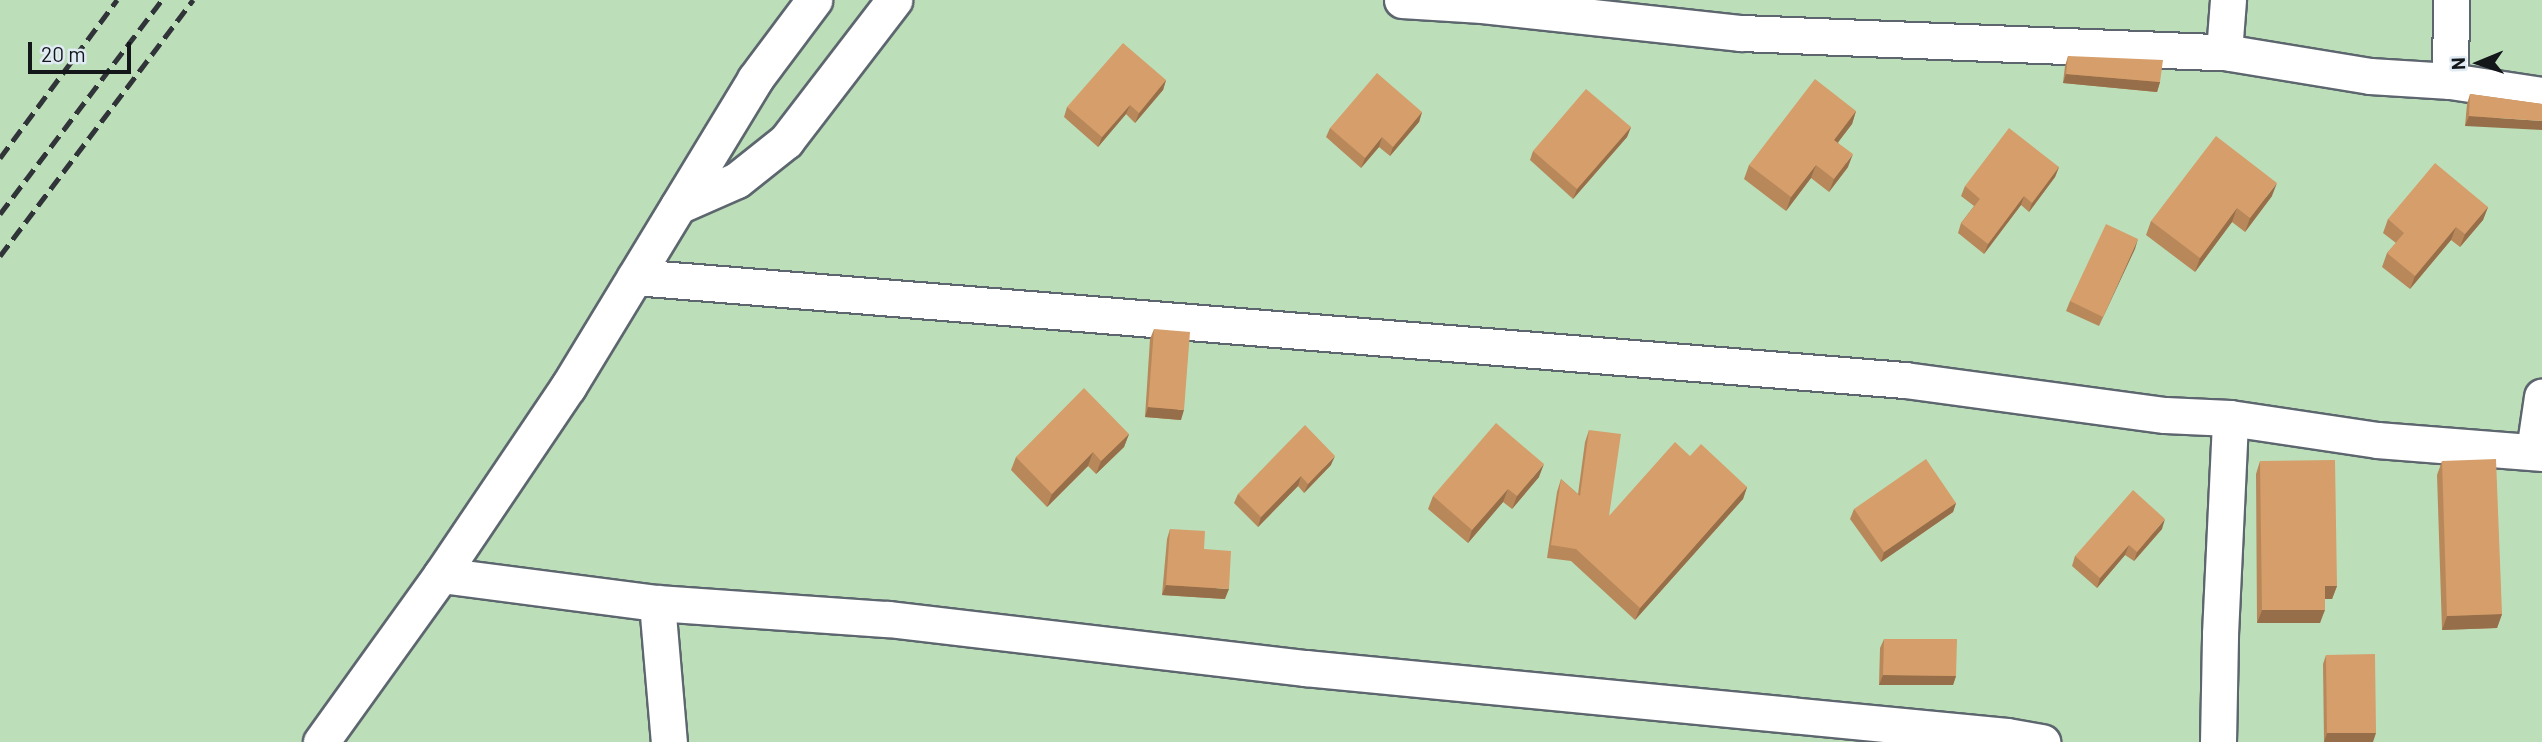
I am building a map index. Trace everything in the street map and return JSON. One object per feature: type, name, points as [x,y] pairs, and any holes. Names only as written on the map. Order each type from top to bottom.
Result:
[{"type":"street","points":[[321,742],[441,575],[568,387],[755,79],[814,0]]},
{"type":"street","points":[[678,206],[737,180],[786,141],[894,0]]},
{"type":"street","points":[[1402,0],[1482,5],[1741,33],[2224,52],[2370,76],[2450,81],[2542,95]]},
{"type":"street","points":[[2224,52],[2228,0]]},
{"type":"street","points":[[2450,81],[2451,0]]},
{"type":"street","points":[[635,277],[1905,380],[2165,415],[2230,418],[2377,440],[2538,452],[2542,397]]},
{"type":"street","points":[[2218,742],[2230,418]]},
{"type":"street","points":[[441,575],[657,603],[888,619],[1305,668],[1993,734],[2042,742]]},
{"type":"street","points":[[657,603],[669,742]]},
{"type":"green space","points":[[0,0],[2542,0],[2542,742],[0,742]]},
{"type":"building","points":[[1123,43],[1166,80],[1139,113],[1130,105],[1102,137],[1067,107]]},
{"type":"building","points":[[2068,56],[2163,60],[2160,82],[2066,74]]},
{"type":"building","points":[[1377,73],[1422,112],[1393,147],[1382,137],[1365,158],[1330,128]]},
{"type":"building","points":[[1815,79],[1856,111],[1834,140],[1853,154],[1834,179],[1816,165],[1791,197],[1749,165]]},
{"type":"building","points":[[1586,89],[1631,127],[1577,189],[1533,151]]},
{"type":"building","points":[[2470,94],[2542,104],[2542,121],[2469,116]]},
{"type":"building","points":[[2009,128],[2059,167],[2032,203],[2024,196],[1988,244],[1961,223],[1980,199],[1965,186]]},
{"type":"building","points":[[2216,136],[2277,183],[2250,218],[2237,208],[2200,258],[2151,221]]},
{"type":"building","points":[[2435,163],[2488,207],[2465,234],[2456,227],[2415,276],[2387,253],[2404,233],[2388,219]]},
{"type":"building","points":[[2106,224],[2138,239],[2103,317],[2070,301]]},
{"type":"building","points":[[1154,329],[1190,332],[1184,410],[1148,407]]},
{"type":"building","points":[[1084,388],[1129,434],[1101,461],[1093,452],[1052,494],[1016,457]]},
{"type":"building","points":[[1496,423],[1544,464],[1517,496],[1508,489],[1472,530],[1433,496]]},
{"type":"building","points":[[1305,425],[1335,456],[1308,484],[1301,476],[1261,517],[1238,494]]},
{"type":"building","points":[[1589,430],[1621,434],[1609,516],[1675,442],[1690,456],[1701,444],[1747,487],[1640,608],[1576,549],[1551,545],[1561,479],[1580,496]]},
{"type":"building","points":[[1926,459],[1956,503],[1884,552],[1854,509]]},
{"type":"building","points":[[2496,459],[2502,614],[2447,616],[2442,461]]},
{"type":"building","points":[[2335,460],[2337,586],[2325,586],[2325,610],[2262,610],[2260,461]]},
{"type":"building","points":[[2133,490],[2165,519],[2137,552],[2129,545],[2100,578],[2075,556]]},
{"type":"building","points":[[1170,529],[1205,531],[1204,549],[1231,551],[1229,589],[1166,585]]},
{"type":"building","points":[[1884,639],[1957,639],[1956,676],[1883,675]]},
{"type":"building","points":[[2375,654],[2376,733],[2327,733],[2326,655]]},
{"type":"railway","points":[[0,158],[117,0]]},
{"type":"railway","points":[[0,214],[162,0]]},
{"type":"railway","points":[[0,256],[193,0]]}]
